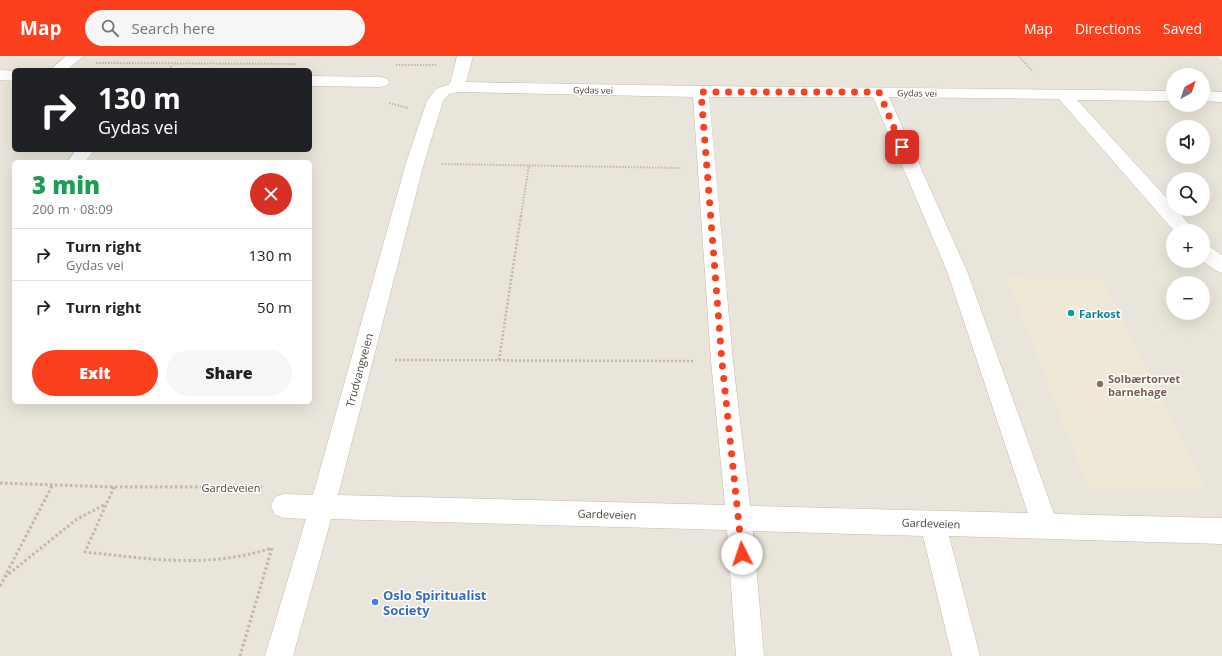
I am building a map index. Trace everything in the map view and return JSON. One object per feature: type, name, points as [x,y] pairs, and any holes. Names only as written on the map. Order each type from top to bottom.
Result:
[{"type":"street","points":[[451,88],[465,56]]},
{"type":"street","points":[[0,76],[12,76]]},
{"type":"street","points":[[312,81],[381,82]]},
{"type":"street","name":"Gydas vei","points":[[451,88],[701,92],[879,92],[1166,96]]},
{"type":"street","name":"Trudvangveien","points":[[278,656],[322,507],[415,163],[434,101],[439,94],[451,88]]},
{"type":"street","points":[[701,92],[722,362],[739,518],[750,656]]},
{"type":"street","points":[[879,92],[957,271],[1046,527]]},
{"type":"street","points":[[1063,94],[1179,224]]},
{"type":"street","points":[[1210,96],[1222,97]]},
{"type":"street","points":[[1210,257],[1222,265]]},
{"type":"street","name":"Gardeveien","points":[[284,506],[1222,531]]},
{"type":"street","points":[[933,523],[966,656]]},
{"type":"path","points":[[1019,56],[1037,77]]},
{"type":"path","points":[[66,63],[304,64]]},
{"type":"path","points":[[170,68],[172,64]]},
{"type":"path","points":[[390,64],[438,65]]},
{"type":"path","points":[[442,164],[683,168]]},
{"type":"path","points":[[499,360],[529,165]]},
{"type":"path","points":[[395,360],[694,361]]},
{"type":"path","name":"Gardeveien","points":[[0,483],[114,487],[268,487],[284,506]]},
{"type":"path","points":[[0,586],[52,484]]},
{"type":"path","points":[[114,487],[85,552],[191,562],[234,559],[258,554],[272,548],[240,656]]},
{"type":"path","points":[[4,577],[77,519],[107,504]]},
{"type":"shaded area","points":[[0,56],[1216,56],[1222,61],[1222,656],[0,656]]},
{"type":"shaded area","name":"Solbærtorvet barnehage","points":[[1007,278],[1101,280],[1205,489],[1088,488]]},
{"type":"place","name":"Farkost","points":[[1071,313]]},
{"type":"place","name":"Solbærtorvet barnehage","points":[[1100,384]]},
{"type":"place","name":"Oslo Spiritualist Society","points":[[375,602]]},
{"type":"route","points":[[742,554],[722,362],[701,92],[879,92],[902,147]]}]
